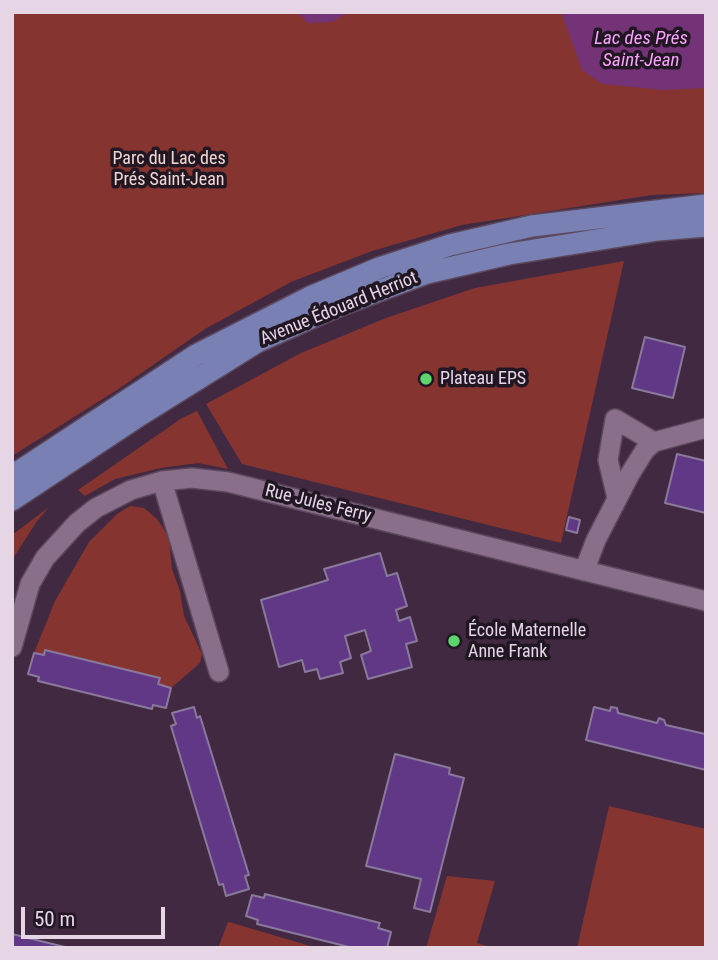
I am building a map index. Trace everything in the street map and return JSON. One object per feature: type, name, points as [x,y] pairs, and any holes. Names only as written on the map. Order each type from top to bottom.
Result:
[{"type":"main road","name":"Avenue Édouard Herriot","points":[[12,477],[196,355],[310,297],[379,268],[450,245],[532,226],[706,205]]},
{"type":"main road","name":"Avenue Édouard Herriot","points":[[12,500],[257,342],[337,307],[427,273],[509,254],[645,232],[706,226]]},
{"type":"street","points":[[617,498],[608,460],[615,419],[654,442]]},
{"type":"street","points":[[584,571],[617,498],[645,450],[654,442],[706,428]]},
{"type":"street","name":"Rue Jules Ferry","points":[[12,648],[30,584],[45,558],[63,537],[96,508],[117,496],[162,481],[192,478],[228,482],[706,601]]},
{"type":"street","points":[[162,481],[219,672]]},
{"type":"green space","name":"Parc du Lac des Prés Saint-Jean","points":[[12,12],[706,12],[706,193],[652,195],[462,225],[372,251],[291,282],[205,329],[117,390],[12,456]]},
{"type":"green space","name":"Plateau EPS","points":[[624,261],[561,543],[242,464],[206,404],[301,353],[386,318],[475,288]]},
{"type":"green space","points":[[197,411],[228,469],[198,463],[161,468],[115,479],[85,496],[78,490],[182,418]]},
{"type":"green space","points":[[130,506],[144,508],[157,519],[169,537],[172,569],[180,591],[184,616],[202,654],[200,663],[171,688],[158,684],[160,678],[46,650],[44,655],[34,653],[55,601],[89,542],[117,514]]},
{"type":"green space","points":[[49,507],[37,521],[12,560],[12,535]]},
{"type":"green space","points":[[609,806],[706,829],[706,948],[577,948]]},
{"type":"green space","points":[[447,876],[495,881],[477,943],[493,948],[426,948]]},
{"type":"green space","points":[[229,922],[317,948],[218,948]]},
{"type":"water","points":[[297,12],[349,12],[332,22],[308,23]]},
{"type":"water","name":"Lac des Prés Saint-Jean","points":[[561,12],[706,12],[706,88],[663,90],[602,84],[582,70]]},
{"type":"building","points":[[645,337],[685,347],[673,398],[632,388]]},
{"type":"building","points":[[677,454],[706,461],[706,513],[665,503]]},
{"type":"building","points":[[569,517],[580,520],[577,533],[566,530]]},
{"type":"building","points":[[380,553],[387,576],[397,573],[407,606],[396,610],[399,621],[410,617],[417,641],[406,644],[412,667],[368,679],[361,655],[371,651],[365,630],[345,636],[351,658],[340,662],[343,673],[320,679],[317,669],[305,672],[302,660],[279,667],[261,600],[328,580],[324,569]]},
{"type":"building","points":[[45,650],[160,678],[158,684],[171,688],[166,708],[153,705],[152,709],[38,681],[39,677],[28,674],[34,653],[44,655]]},
{"type":"building","points":[[194,707],[197,718],[200,716],[249,875],[245,876],[249,889],[226,896],[223,884],[219,885],[171,726],[176,724],[172,713]]},
{"type":"building","points":[[594,707],[610,711],[611,707],[617,708],[618,713],[657,723],[659,718],[664,720],[666,725],[705,734],[706,730],[706,770],[586,740]]},
{"type":"building","points":[[395,754],[450,768],[449,774],[464,778],[430,912],[414,908],[421,879],[366,866]]},
{"type":"building","points":[[265,894],[380,923],[378,928],[391,932],[387,948],[353,948],[257,924],[258,920],[246,916],[252,895],[264,898]]},
{"type":"building","points":[[12,934],[69,948],[12,948]]},
{"type":"place","name":"Plateau EPS","points":[[426,379]]},
{"type":"place","name":"École Maternelle Anne Frank","points":[[454,641]]}]
